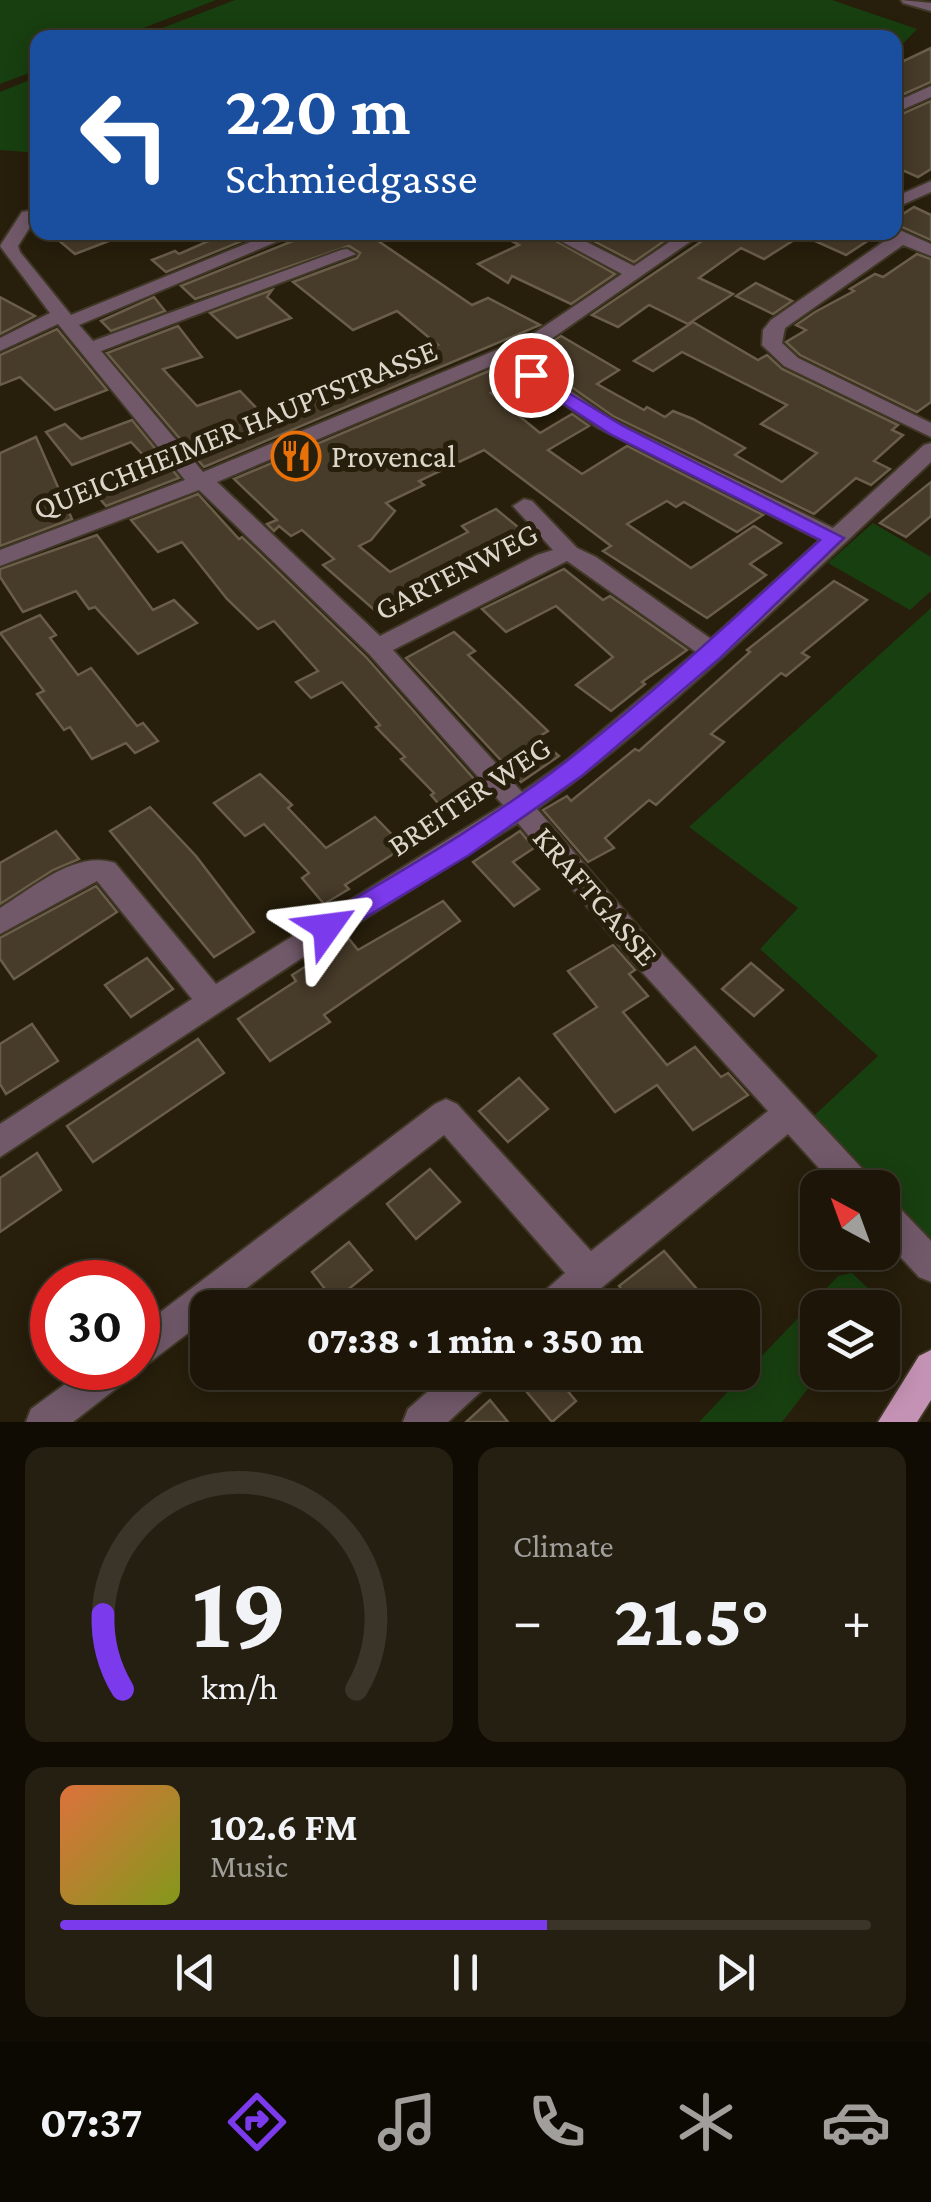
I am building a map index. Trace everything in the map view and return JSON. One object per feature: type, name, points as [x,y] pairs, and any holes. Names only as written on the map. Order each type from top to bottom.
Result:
[{"type":"main road","points":[[896,1422],[931,1368]]},
{"type":"street","points":[[908,0],[931,7]]},
{"type":"street","points":[[902,104],[931,90]]},
{"type":"street","points":[[902,200],[931,186]]},
{"type":"street","name":"KRAFTGASSE","points":[[28,216],[9,250],[190,474],[202,481],[377,648],[518,805],[643,953],[843,1170]]},
{"type":"street","points":[[902,238],[931,251]]},
{"type":"street","points":[[0,346],[271,240]]},
{"type":"street","points":[[568,240],[637,274]]},
{"type":"street","name":"QUEICHHEIMER HAUPTSTRASSE","points":[[0,558],[202,481],[505,354],[552,332],[685,240]]},
{"type":"street","points":[[888,240],[778,324],[773,330],[772,345],[791,362],[931,431]]},
{"type":"street","points":[[88,349],[347,254]]},
{"type":"street","points":[[505,354],[604,423],[834,538]]},
{"type":"street","name":"BREITER WEG","points":[[0,1142],[301,942],[461,848],[588,758],[712,652],[931,450]]},
{"type":"street","points":[[524,506],[569,553]]},
{"type":"street","name":"GARTENWEG","points":[[377,648],[546,560],[569,553],[588,562],[712,652]]},
{"type":"street","points":[[0,922],[80,874],[94,869],[104,872],[212,1000]]},
{"type":"street","points":[[572,1290],[790,1112]]},
{"type":"street","points":[[160,1333],[446,1114],[590,1274]]},
{"type":"street","points":[[900,1232],[931,1265]]},
{"type":"street","points":[[44,1422],[86,1390]]},
{"type":"street","points":[[421,1422],[457,1390]]},
{"type":"green space","points":[[0,0],[216,0],[138,30],[30,30],[30,73],[0,84]]},
{"type":"green space","points":[[235,0],[832,0],[917,29],[902,45],[902,30],[157,30]]},
{"type":"green space","points":[[30,80],[30,152],[0,150],[0,92]]},
{"type":"green space","points":[[873,523],[931,557],[931,591],[910,610],[828,563]]},
{"type":"green space","points":[[931,608],[931,1246],[900,1225],[900,1170],[843,1170],[803,1126],[878,1056],[760,949],[798,908],[689,827]]},
{"type":"green space","points":[[852,1273],[870,1290],[825,1290],[838,1276]]},
{"type":"green space","points":[[800,1316],[800,1390],[807,1390],[782,1422],[699,1422],[729,1390],[760,1390],[760,1358]]},
{"type":"building","points":[[931,48],[931,82],[902,95],[902,62]]},
{"type":"building","points":[[931,101],[931,169],[918,177],[902,170],[902,114]]},
{"type":"building","points":[[914,207],[931,215],[931,240],[902,227],[902,215]]},
{"type":"building","points":[[58,240],[111,240],[75,254]]},
{"type":"building","points":[[211,240],[244,240],[166,272],[152,260],[175,251],[179,254]]},
{"type":"building","points":[[295,240],[377,240],[472,305],[488,298],[540,325],[204,467],[107,353],[178,326],[202,357],[163,369],[197,406],[240,391],[266,418],[358,378],[368,387],[405,372],[395,364],[438,345],[397,311],[353,330],[293,282],[357,258],[360,253],[349,246],[195,299],[181,286]]},
{"type":"building","points":[[510,240],[554,240],[615,274],[571,304],[512,276],[508,283],[478,264],[519,245]]},
{"type":"building","points":[[591,240],[666,240],[634,262]]},
{"type":"building","points":[[704,240],[794,240],[764,259],[741,248],[699,278],[733,294],[688,324],[649,305],[618,327],[592,315]]},
{"type":"building","points":[[813,240],[869,240],[846,255]]},
{"type":"building","points":[[917,254],[931,259],[931,402],[917,412],[800,355],[786,342],[806,330],[796,325],[815,312],[854,291],[850,289],[875,274],[883,277]]},
{"type":"building","points":[[756,283],[792,301],[773,314],[736,296]]},
{"type":"building","points":[[272,290],[267,297],[291,318],[237,338],[210,313]]},
{"type":"building","points":[[0,297],[35,316],[0,334]]},
{"type":"building","points":[[154,297],[165,311],[111,331],[101,321]]},
{"type":"building","points":[[693,322],[758,360],[767,355],[782,369],[898,425],[892,430],[903,435],[874,461],[890,469],[871,485],[856,478],[814,514],[613,416],[527,356],[561,336],[619,370],[597,384],[644,410],[647,407],[665,417],[673,411],[693,419],[745,448],[735,455],[782,482],[817,453],[761,424],[787,405],[682,352],[653,371],[634,361]]},
{"type":"building","points":[[57,329],[107,390],[55,410],[20,377],[0,385],[0,355]]},
{"type":"building","points":[[503,365],[522,379],[491,393],[540,433],[572,414],[589,426],[548,450],[582,474],[627,446],[763,515],[737,532],[684,502],[676,507],[667,501],[627,524],[691,568],[754,526],[781,543],[750,564],[766,575],[707,618],[603,551],[611,546],[484,450],[419,481],[424,485],[386,503],[395,511],[371,540],[359,546],[390,572],[468,532],[462,526],[496,509],[524,532],[413,591],[415,594],[379,614],[323,565],[334,559],[302,530],[291,536],[279,526],[274,531],[267,524],[277,520],[234,479]]},
{"type":"building","points":[[132,420],[179,478],[106,506],[95,493],[156,469],[131,442],[72,465],[46,432],[65,424],[81,439]]},
{"type":"building","points":[[36,437],[72,519],[0,546],[0,453]]},
{"type":"building","points":[[931,482],[931,516],[906,537],[880,523]]},
{"type":"building","points":[[198,494],[239,539],[242,537],[366,657],[482,788],[443,809],[342,682],[311,698],[296,682],[318,671],[274,621],[258,629],[227,599],[182,542],[158,552],[131,520]]},
{"type":"building","points":[[97,535],[153,610],[174,600],[197,623],[138,654],[95,607],[89,609],[76,591],[23,612],[0,577],[0,569]]},
{"type":"building","points":[[564,569],[603,600],[610,596],[687,650],[642,682],[645,684],[611,711],[576,685],[613,657],[556,606],[506,632],[482,609]]},
{"type":"building","points":[[834,581],[867,600],[802,653],[809,657],[786,676],[781,673],[711,734],[724,742],[656,805],[649,800],[605,838],[614,848],[588,862],[543,810],[567,796],[571,801],[635,749],[639,751],[750,652],[747,650]]},
{"type":"building","points":[[40,615],[56,635],[50,638],[78,675],[91,668],[137,726],[143,723],[158,741],[135,753],[126,743],[92,759],[70,727],[64,730],[37,694],[44,691],[0,633]]},
{"type":"building","points":[[454,632],[475,651],[468,655],[548,731],[537,738],[559,756],[521,782],[406,658]]},
{"type":"building","points":[[260,774],[292,805],[288,808],[326,848],[375,817],[404,847],[345,885],[349,889],[324,904],[302,878],[309,873],[264,824],[245,836],[214,803]]},
{"type":"building","points":[[150,807],[196,856],[254,932],[214,957],[110,831]]},
{"type":"building","points":[[56,831],[79,859],[53,870],[0,904],[0,863]]},
{"type":"building","points":[[520,831],[534,848],[513,862],[539,889],[514,906],[473,862]]},
{"type":"building","points":[[96,886],[117,912],[14,979],[0,959],[0,938]]},
{"type":"building","points":[[443,901],[460,921],[324,1015],[330,1022],[270,1061],[238,1019],[296,981],[292,975],[349,939],[358,950]]},
{"type":"building","points":[[613,945],[635,970],[629,974],[648,996],[623,1012],[667,1065],[695,1047],[721,1077],[728,1073],[748,1095],[693,1130],[657,1085],[615,1112],[554,1034],[597,1007],[568,971]]},
{"type":"building","points":[[147,958],[173,989],[131,1017],[105,985]]},
{"type":"building","points":[[751,963],[783,990],[754,1016],[722,989]]},
{"type":"building","points":[[32,1024],[58,1061],[6,1094],[0,1084],[0,1044]]},
{"type":"building","points":[[198,1039],[224,1073],[93,1162],[67,1126]]},
{"type":"building","points":[[519,1078],[548,1109],[508,1142],[479,1111]]},
{"type":"building","points":[[37,1153],[61,1190],[0,1232],[0,1178]]},
{"type":"building","points":[[430,1169],[460,1202],[416,1239],[387,1204]]},
{"type":"building","points":[[349,1242],[372,1270],[347,1290],[326,1290],[312,1272]]},
{"type":"building","points":[[664,1251],[697,1289],[622,1290],[619,1286]]},
{"type":"building","points":[[525,1390],[567,1390],[576,1401],[552,1422]]},
{"type":"building","points":[[490,1400],[508,1422],[466,1422]]},
{"type":"place","name":"Provencal","points":[[296,456]]},
{"type":"route","points":[[327,927],[461,848],[575,768],[712,652],[834,538],[616,430],[531,375]]}]
